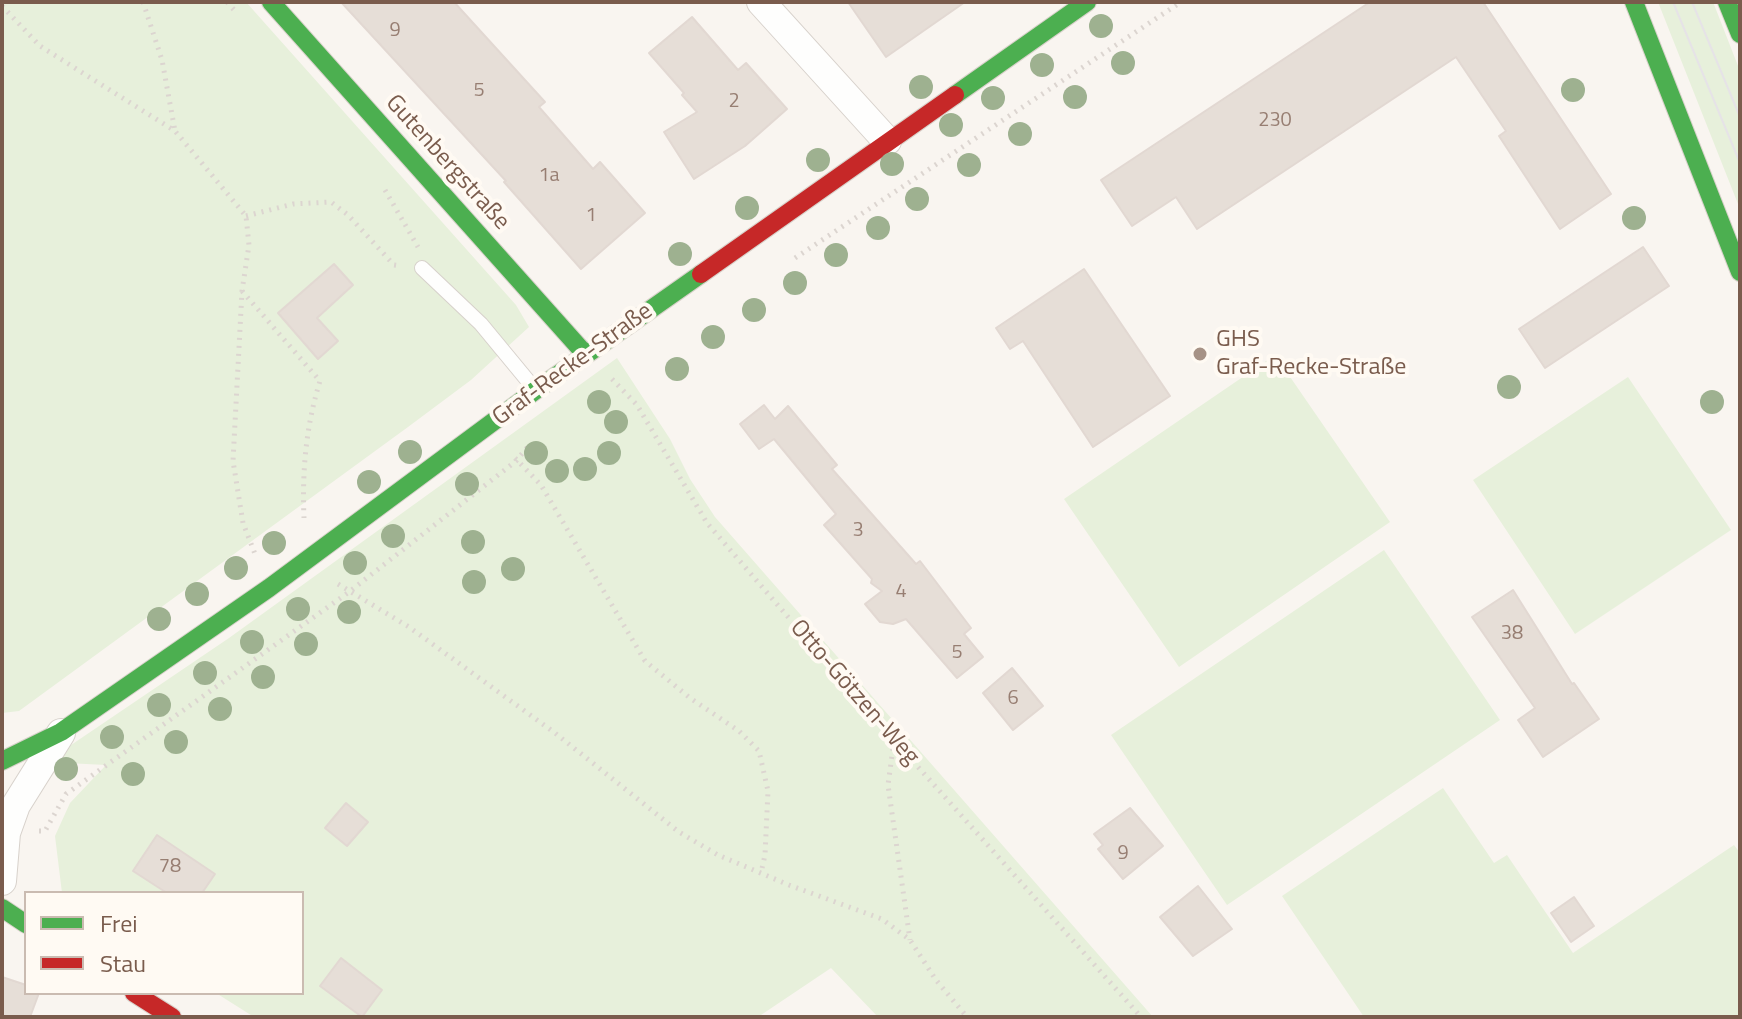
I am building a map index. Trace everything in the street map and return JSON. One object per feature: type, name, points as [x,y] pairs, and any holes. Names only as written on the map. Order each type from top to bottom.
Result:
[{"type":"street","name":"Gutenbergstraße","points":[[271,2],[586,355]]},
{"type":"street","points":[[761,2],[887,141]]},
{"type":"street","name":"Graf-Recke-Straße","points":[[2,761],[61,732],[269,588],[536,390],[1087,2]]},
{"type":"street","points":[[1634,2],[1740,272]]},
{"type":"street","points":[[1727,2],[1740,34]]},
{"type":"street","name":"Graf-Recke-Straße","points":[[2,881],[6,833],[16,805],[61,732]]},
{"type":"street","points":[[2,908],[24,923]]},
{"type":"street","points":[[137,995],[172,1017]]},
{"type":"lane","points":[[422,268],[481,324],[536,390]]},
{"type":"path","points":[[143,2],[162,60],[175,131]]},
{"type":"path","points":[[783,265],[1181,2]]},
{"type":"path","points":[[2,6],[40,46],[175,131],[246,216],[249,245],[242,291],[233,461],[243,523],[269,588]]},
{"type":"path","points":[[246,216],[293,204],[331,202],[348,215],[394,265],[422,268]]},
{"type":"path","points":[[242,291],[320,381],[309,417],[303,484],[306,561],[349,592],[409,627],[555,733],[679,832],[718,855],[882,919],[910,940],[936,980],[967,1017]]},
{"type":"path","name":"Otto-Götzen-Weg","points":[[586,355],[637,405],[707,523],[894,740],[1141,1017]]},
{"type":"path","points":[[602,387],[620,375]]},
{"type":"path","points":[[493,422],[516,461],[541,485],[645,661],[690,698],[739,731],[759,751],[768,791],[765,855],[761,873]]},
{"type":"path","points":[[6,833],[45,831],[66,794],[349,592],[516,461],[536,437]]},
{"type":"path","points":[[894,740],[888,785],[910,940]]},
{"type":"green space","points":[[2,2],[246,2],[516,305],[529,327],[471,380],[408,427],[19,711],[2,713]]},
{"type":"green space","points":[[1658,2],[1713,2],[1715,7],[1740,71],[1740,209]]},
{"type":"green space","points":[[1275,355],[1390,522],[1179,667],[1064,499]]},
{"type":"green space","points":[[617,358],[670,439],[690,479],[715,517],[1153,1017],[878,1017],[831,968],[758,1017],[254,1017],[219,995],[304,995],[304,891],[62,891],[55,836],[70,803],[106,765],[46,762],[229,638]]},
{"type":"green space","points":[[1628,377],[1731,530],[1575,634],[1473,480]]},
{"type":"green space","points":[[1384,550],[1500,720],[1227,905],[1111,735]]},
{"type":"green space","points":[[1443,788],[1494,863],[1507,855],[1573,953],[1734,845],[1740,853],[1740,1017],[1364,1017],[1282,896]]},
{"type":"building","points":[[341,2],[454,2],[545,102],[539,107],[593,169],[600,162],[645,213],[581,269],[506,181]]},
{"type":"building","points":[[848,2],[965,2],[886,57]]},
{"type":"building","points":[[1370,2],[1483,2],[1611,194],[1560,229],[1499,136],[1506,131],[1456,57],[1197,229],[1176,197],[1132,226],[1101,180]]},
{"type":"building","points":[[692,17],[738,70],[746,63],[787,109],[745,146],[694,179],[664,132],[697,112],[649,53]]},
{"type":"building","points":[[1643,247],[1669,286],[1545,368],[1519,329]]},
{"type":"building","points":[[334,264],[353,285],[317,318],[338,341],[318,359],[278,313]]},
{"type":"building","points":[[1084,269],[1170,396],[1093,447],[1023,341],[1010,349],[996,328]]},
{"type":"building","points":[[764,405],[775,419],[788,406],[837,465],[832,469],[916,564],[920,561],[971,628],[964,634],[983,657],[957,678],[906,619],[893,624],[880,622],[865,604],[882,591],[871,583],[872,579],[824,525],[836,514],[774,439],[759,449],[740,424]]},
{"type":"building","points":[[1513,590],[1572,684],[1599,719],[1543,757],[1518,720],[1535,708],[1472,617]]},
{"type":"building","points":[[1012,668],[1043,706],[1013,730],[983,693]]},
{"type":"building","points":[[346,803],[368,822],[347,846],[325,828]]},
{"type":"building","points":[[1130,808],[1163,846],[1123,879],[1098,849],[1103,845],[1094,834]]},
{"type":"building","points":[[157,835],[215,874],[203,891],[164,891],[133,871]]},
{"type":"building","points":[[1198,886],[1232,929],[1193,956],[1160,917]]},
{"type":"building","points":[[1574,897],[1594,926],[1571,942],[1551,913]]},
{"type":"building","points":[[341,958],[382,990],[362,1017],[320,986]]},
{"type":"building","points":[[2,977],[24,984],[24,995],[38,995],[30,1017],[2,1017]]},
{"type":"tram line","points":[[1673,2],[1740,163]]},
{"type":"tram line","points":[[1692,2],[1740,117]]},
{"type":"traffic: fast","points":[[271,2],[586,355]]},
{"type":"traffic: fast","points":[[955,95],[1087,2]]},
{"type":"traffic: fast","points":[[1634,2],[1740,272]]},
{"type":"traffic: fast","points":[[1727,2],[1740,34]]},
{"type":"traffic: fast","points":[[2,761],[61,732],[269,588],[536,390],[701,274]]},
{"type":"traffic: fast","points":[[2,908],[24,923]]},
{"type":"traffic: jam","points":[[701,274],[955,95]]},
{"type":"traffic: jam","points":[[137,995],[172,1017]]},
{"type":"place","name":"GHS Graf-Recke-Straße","points":[[1200,354]]}]
